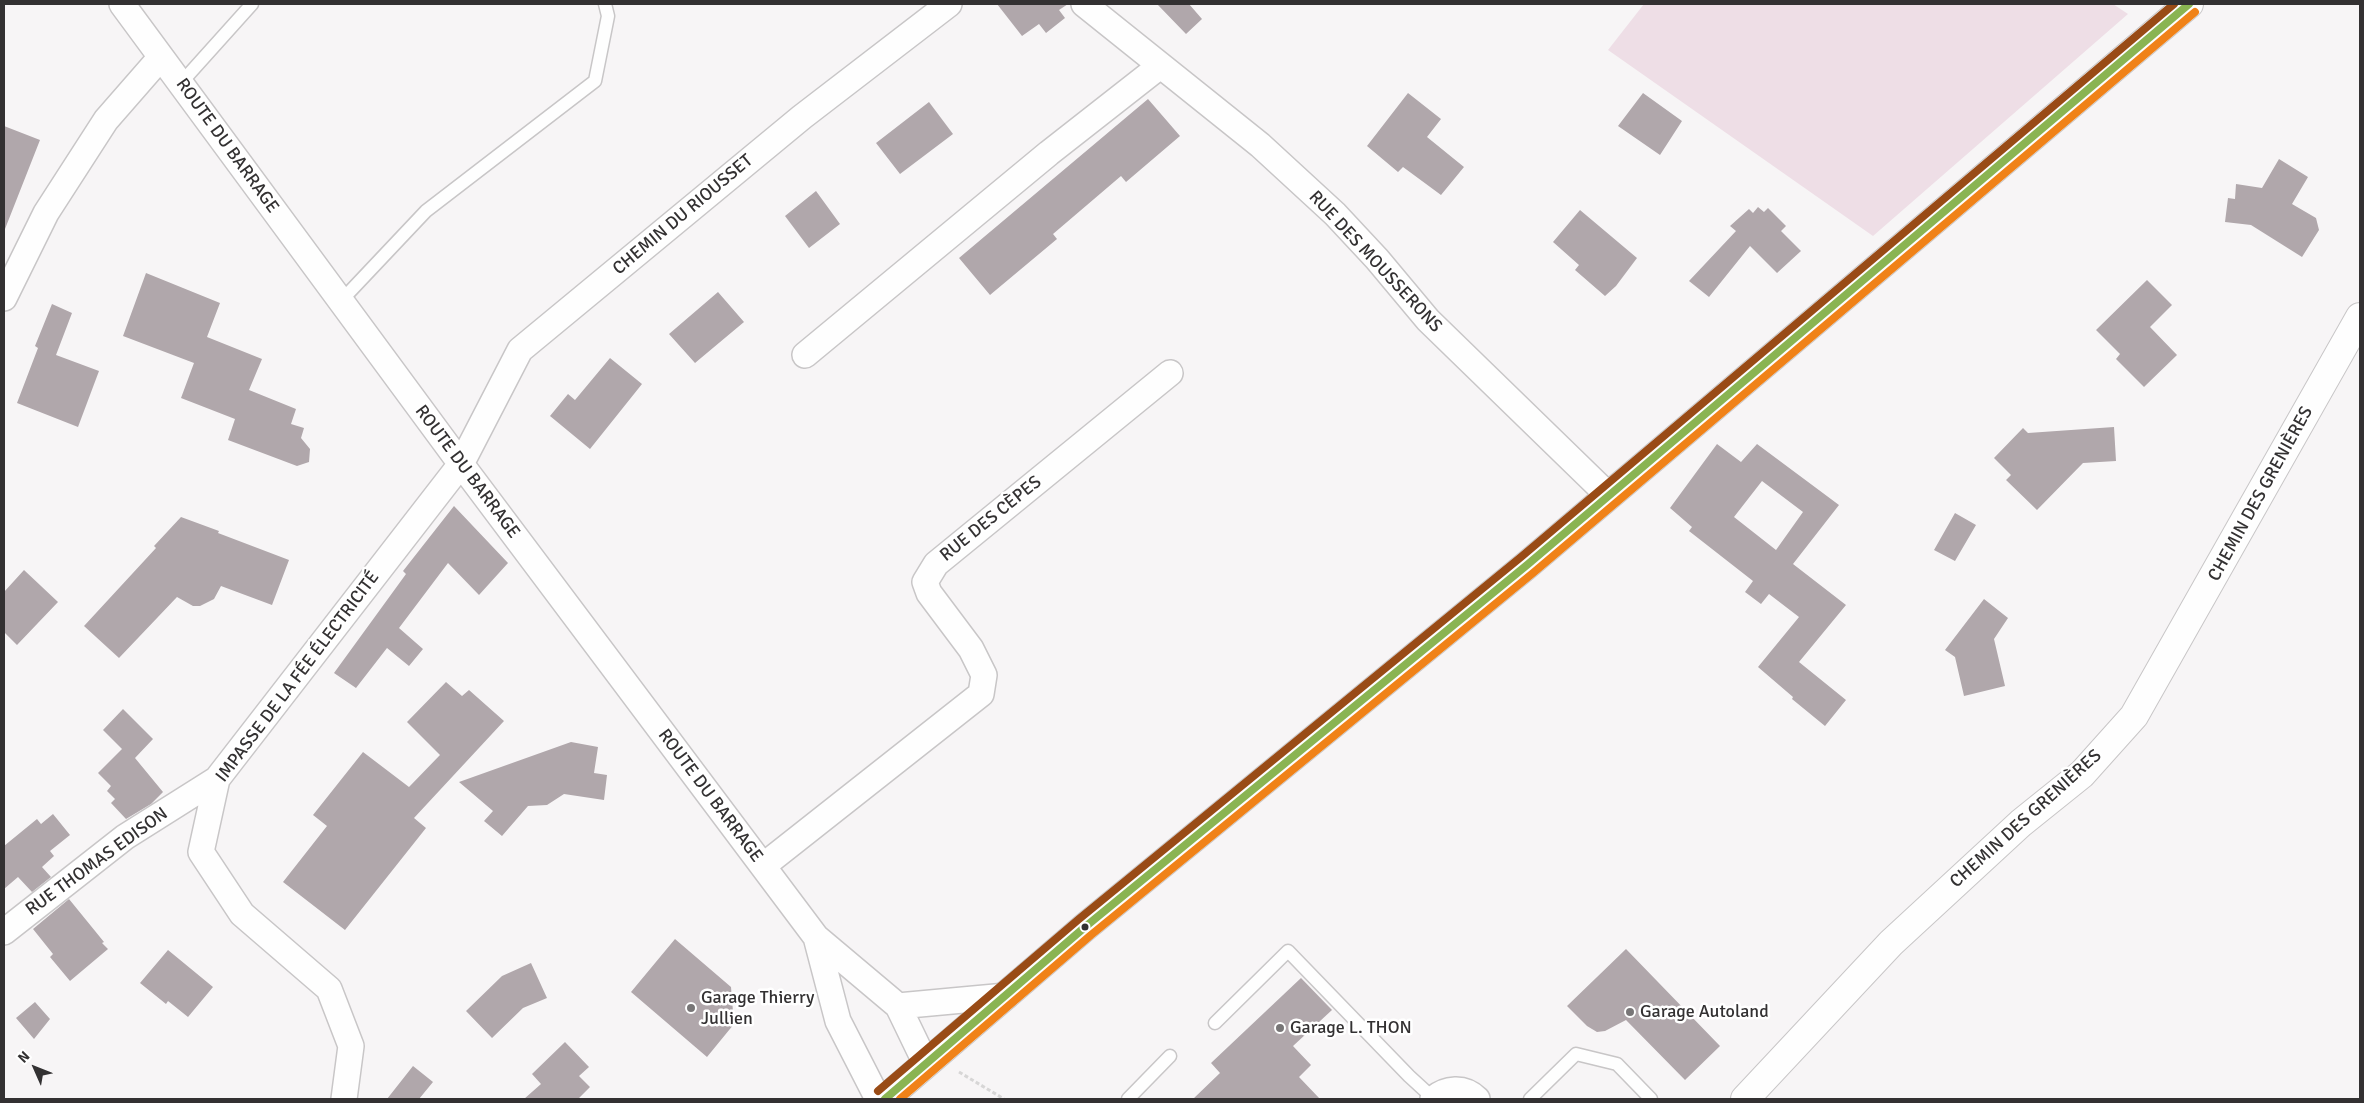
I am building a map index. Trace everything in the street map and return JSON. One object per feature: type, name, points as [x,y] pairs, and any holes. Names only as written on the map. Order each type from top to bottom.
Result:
[{"type":"main road","points":[[885,1099],[1093,921],[1527,565],[2189,4]]},
{"type":"main road","name":"CHEMIN DES GRENIÈRES","points":[[1745,1099],[1890,943],[2021,823],[2082,774],[2134,716],[2360,317]]},
{"type":"street","name":"ROUTE DU BARRAGE","points":[[122,4],[461,464],[816,937],[898,1006],[931,1060]]},
{"type":"street","name":"CHEMIN DU RIOUSSET","points":[[461,464],[520,350],[802,117],[950,4]]},
{"type":"street","name":"RUE DES MOUSSERONS","points":[[1084,4],[1260,145],[1335,214],[1377,259],[1428,320],[1608,495]]},
{"type":"street","points":[[4,298],[46,213],[106,120],[161,57]]},
{"type":"street","points":[[805,355],[1049,153],[1160,66]]},
{"type":"street","name":"RUE DES CÈPES","points":[[763,866],[981,694],[984,675],[971,649],[929,593],[925,582],[936,564],[1170,374]]},
{"type":"street","name":"IMPASSE DE LA FÉE ÉLECTRICITÉ","points":[[344,1099],[351,1046],[329,989],[242,914],[201,852],[217,779],[461,464]]},
{"type":"street","name":"RUE THOMAS EDISON","points":[[4,932],[125,837],[217,779]]},
{"type":"street","name":"ROUTE DU BARRAGE","points":[[816,937],[838,1021],[878,1099]]},
{"type":"street","points":[[898,1006],[1006,996]]},
{"type":"street","points":[[1433,1099],[1447,1090],[1462,1090],[1477,1099]]},
{"type":"lane","points":[[181,83],[252,4]]},
{"type":"lane","points":[[340,301],[426,210],[595,81],[608,16],[606,4]]},
{"type":"lane","points":[[1215,1023],[1288,951],[1433,1099]]},
{"type":"lane","points":[[1530,1099],[1576,1054],[1617,1064],[1651,1099]]},
{"type":"lane","points":[[1128,1099],[1170,1056]]},
{"type":"path","points":[[931,1060],[1004,1099]]},
{"type":"shaded area","points":[[1644,4],[2113,4],[2128,14],[1873,236],[1608,50]]},
{"type":"building","points":[[997,4],[1068,4],[1059,10],[1065,18],[1046,33],[1039,24],[1022,36]]},
{"type":"building","points":[[1157,4],[1189,4],[1202,19],[1186,34]]},
{"type":"building","points":[[1408,93],[1441,119],[1427,137],[1464,167],[1441,195],[1403,167],[1398,172],[1367,146]]},
{"type":"building","points":[[1643,93],[1682,121],[1660,155],[1618,126]]},
{"type":"building","points":[[1148,99],[1180,136],[1126,182],[1121,176],[1053,234],[1057,239],[990,295],[959,258]]},
{"type":"building","points":[[929,102],[953,134],[900,174],[876,143]]},
{"type":"building","points":[[4,126],[40,140],[5,229],[4,229]]},
{"type":"building","points":[[2279,159],[2308,177],[2292,204],[2316,218],[2319,230],[2302,257],[2251,225],[2225,222],[2228,198],[2235,199],[2236,184],[2262,188]]},
{"type":"building","points":[[816,191],[840,224],[809,248],[785,216]]},
{"type":"building","points":[[1758,207],[1764,212],[1768,208],[1786,226],[1781,231],[1801,251],[1777,273],[1750,246],[1709,297],[1689,281],[1736,231],[1730,226],[1749,209],[1753,213]]},
{"type":"building","points":[[1580,210],[1637,258],[1616,286],[1605,296],[1575,270],[1579,265],[1553,242]]},
{"type":"building","points":[[146,273],[220,303],[207,337],[262,359],[249,390],[296,409],[291,424],[304,428],[301,438],[310,449],[309,462],[297,466],[228,440],[235,419],[181,398],[194,363],[123,336]]},
{"type":"building","points":[[2147,280],[2172,305],[2150,327],[2177,355],[2144,387],[2116,359],[2120,354],[2096,330]]},
{"type":"building","points":[[718,292],[744,322],[695,363],[669,334]]},
{"type":"building","points":[[52,304],[72,313],[56,355],[99,371],[78,427],[17,403],[38,348],[35,346]]},
{"type":"building","points":[[610,358],[642,384],[590,449],[550,416],[568,394],[575,400]]},
{"type":"building","points":[[2114,427],[2116,461],[2083,463],[2037,510],[2006,480],[2011,475],[1994,458],[2023,428],[2028,433]]},
{"type":"building","points":[[1717,444],[1741,462],[1757,444],[1839,505],[1793,564],[1846,605],[1799,662],[1846,700],[1825,726],[1792,699],[1793,697],[1758,667],[1799,617],[1769,594],[1761,604],[1745,592],[1753,581],[1689,531],[1692,527],[1670,508]],"holes":[[[1762,481],[1803,512],[1776,550],[1734,517]]]},
{"type":"building","points":[[454,506],[508,563],[479,595],[448,563],[399,628],[423,649],[409,666],[387,648],[356,688],[334,673],[406,574],[403,571]]},
{"type":"building","points":[[1955,513],[1976,525],[1955,561],[1934,550]]},
{"type":"building","points":[[181,517],[289,560],[272,605],[221,586],[214,599],[200,606],[193,606],[177,597],[119,658],[84,626],[156,548],[154,546]]},
{"type":"building","points":[[24,570],[58,602],[17,645],[4,632],[4,592]]},
{"type":"building","points":[[1984,599],[2008,618],[1994,639],[2005,686],[1964,696],[1955,657],[1945,650]]},
{"type":"building","points":[[446,682],[462,696],[469,690],[504,721],[414,818],[426,828],[345,930],[283,882],[327,826],[313,815],[363,752],[409,787],[440,755],[407,722]]},
{"type":"building","points":[[123,709],[153,739],[135,758],[163,792],[151,804],[126,819],[111,803],[115,799],[107,791],[111,786],[98,773],[122,749],[103,730]]},
{"type":"building","points":[[571,742],[598,747],[594,773],[607,775],[604,800],[564,794],[547,805],[528,806],[502,836],[484,821],[493,811],[459,782]]},
{"type":"building","points":[[53,814],[70,835],[50,851],[54,856],[42,867],[51,877],[32,892],[18,877],[4,889],[4,846],[37,819],[41,824]]},
{"type":"building","points":[[69,899],[108,949],[70,981],[50,957],[53,954],[33,929]]},
{"type":"building","name":"Garage Thierry Jullien","points":[[675,939],[731,987],[734,1024],[707,1057],[631,992]]},
{"type":"building","name":"Garage Autoland","points":[[1626,949],[1720,1046],[1685,1080],[1626,1020],[1605,1031],[1597,1032],[1587,1026],[1567,1006]]},
{"type":"building","points":[[168,950],[213,987],[188,1017],[168,1001],[166,1004],[140,983]]},
{"type":"building","points":[[531,963],[547,998],[523,1008],[492,1038],[466,1011],[502,976]]},
{"type":"building","name":"Garage L. THON","points":[[1301,978],[1332,1010],[1293,1046],[1311,1065],[1299,1077],[1320,1099],[1193,1099],[1220,1073],[1211,1063]]},
{"type":"building","points":[[35,1002],[50,1019],[34,1039],[16,1018]]},
{"type":"building","points":[[565,1042],[589,1067],[579,1076],[590,1087],[578,1099],[524,1099],[541,1084],[532,1074]]},
{"type":"building","points":[[413,1066],[433,1082],[419,1099],[387,1099]]},
{"type":"transit line","points":[[878,1091],[1079,919],[1521,557],[2174,4]]},
{"type":"transit line","points":[[885,1099],[1085,927],[1527,565],[2189,4]]},
{"type":"transit line","points":[[900,1099],[1091,935],[1533,573],[2195,12]]},
{"type":"place","name":"Garage Thierry Jullien","points":[[691,1008]]},
{"type":"place","name":"Garage Autoland","points":[[1630,1012]]},
{"type":"place","name":"Garage L. THON","points":[[1280,1028]]}]
